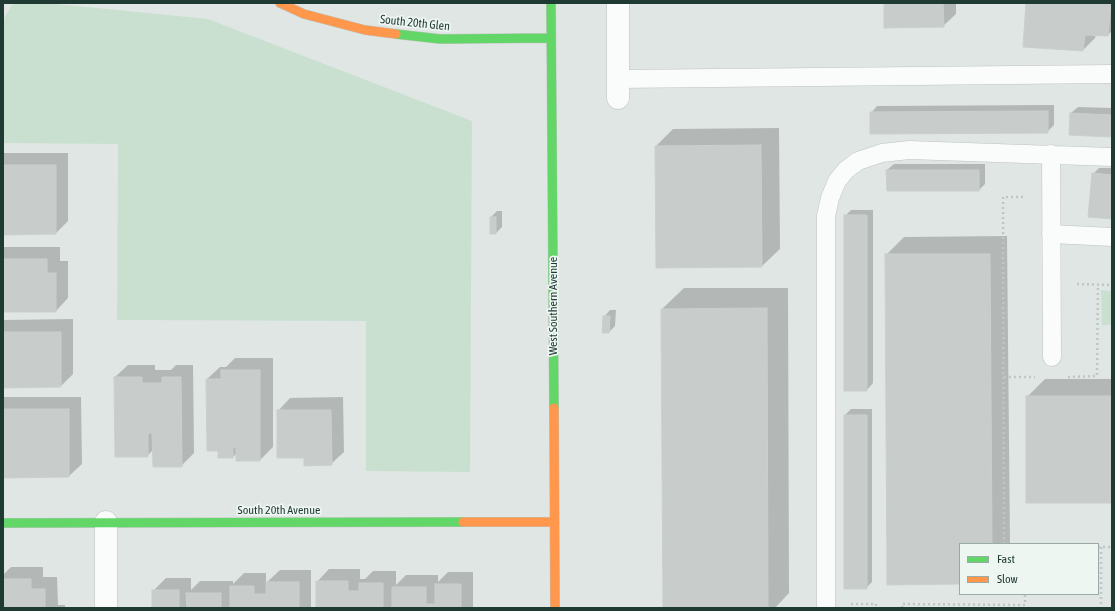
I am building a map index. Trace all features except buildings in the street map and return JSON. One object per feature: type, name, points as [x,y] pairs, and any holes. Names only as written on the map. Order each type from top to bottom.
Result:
[{"type":"street","name":"South 20th Glen","points":[[280,3],[304,14],[365,30],[440,38],[552,38]]},
{"type":"street","name":"West Southern Avenue","points":[[551,3],[555,608]]},
{"type":"street","points":[[618,3],[618,88]]},
{"type":"street","points":[[106,522],[106,608]]},
{"type":"street","name":"South 20th Avenue","points":[[3,523],[554,522]]},
{"type":"lane","points":[[618,88],[1112,74]]},
{"type":"lane","points":[[826,608],[826,216],[830,198],[837,181],[846,170],[858,161],[882,153],[910,150],[1112,157]]},
{"type":"lane","points":[[1051,154],[1052,357]]},
{"type":"lane","points":[[1051,234],[1112,237]]},
{"type":"path","points":[[1004,543],[1003,198],[1051,198]]},
{"type":"path","points":[[1051,284],[1112,285]]},
{"type":"path","points":[[1101,608],[1100,547],[1112,547]]},
{"type":"path","points":[[902,608],[902,604],[1025,605],[1025,595]]},
{"type":"green space","points":[[13,3],[46,3],[208,19],[472,121],[470,472],[366,471],[366,321],[117,320],[118,144],[3,143],[3,20]]},
{"type":"green space","points":[[1101,290],[1112,291],[1112,325],[1102,325]]},
{"type":"traffic: fast","points":[[551,3],[554,408]]},
{"type":"traffic: fast","points":[[396,34],[440,39],[551,38]]},
{"type":"traffic: fast","points":[[3,523],[463,522]]},
{"type":"traffic: slow","points":[[280,3],[304,14],[365,30],[396,34]]},
{"type":"traffic: slow","points":[[554,408],[555,608]]},
{"type":"traffic: slow","points":[[463,522],[554,522]]}]
